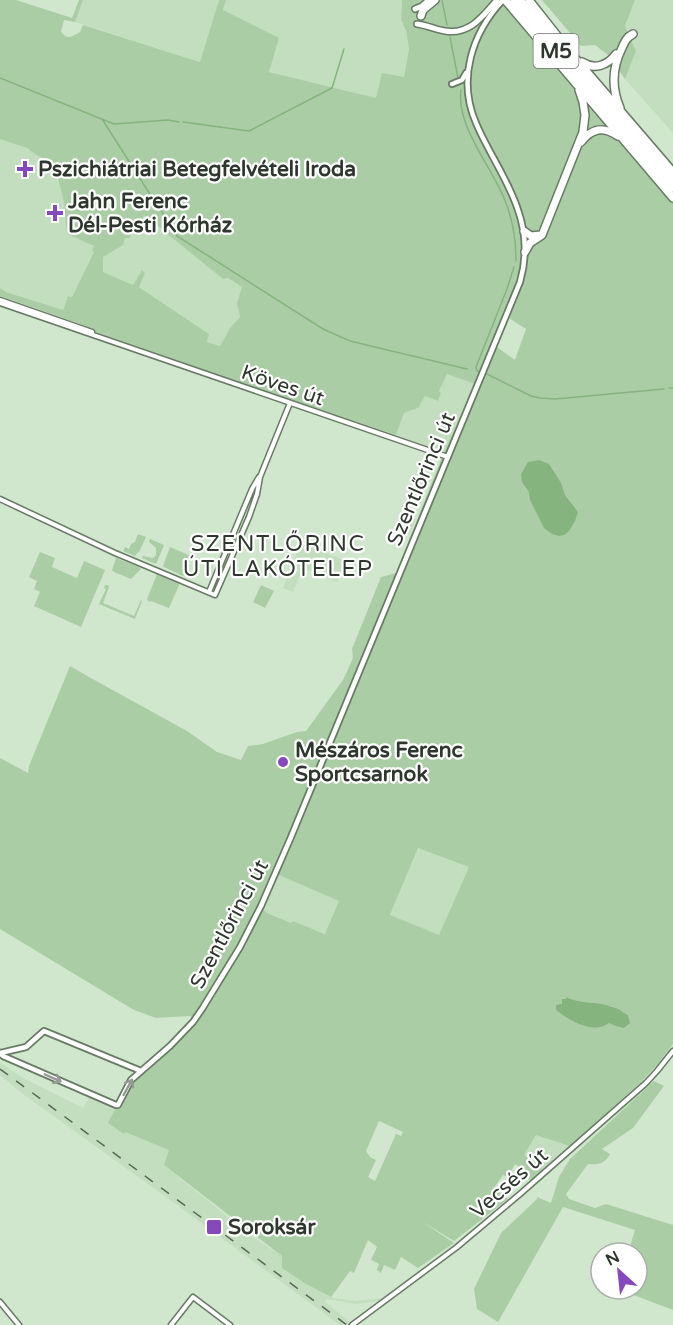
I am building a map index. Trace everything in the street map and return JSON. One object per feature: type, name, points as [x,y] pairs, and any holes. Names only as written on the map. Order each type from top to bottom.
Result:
[{"type":"highway","points":[[421,16],[423,10],[435,0]]},
{"type":"highway","name":"M5","points":[[505,0],[673,198]]},
{"type":"highway","name":"M5","points":[[514,0],[673,188]]},
{"type":"highway","name":"M5","points":[[520,0],[673,181]]},
{"type":"highway","name":"M5","points":[[530,0],[570,51],[673,172]]},
{"type":"highway","points":[[570,51],[589,66],[605,64],[615,55],[631,31],[616,62],[613,77],[617,100],[630,122]]},
{"type":"highway","points":[[525,252],[528,241],[543,234],[583,132],[585,119],[583,102],[577,85]]},
{"type":"highway","points":[[579,144],[591,132],[601,130],[610,131],[626,143]]},
{"type":"highway","points":[[524,231],[533,237],[543,234]]},
{"type":"main road","points":[[415,9],[429,0]]},
{"type":"main road","points":[[497,0],[471,54],[468,94],[475,122],[511,192],[528,241]]},
{"type":"main road","points":[[417,24],[451,32],[469,28],[505,0]]},
{"type":"main road","points":[[421,16],[437,29]]},
{"type":"main road","points":[[468,70],[462,80],[452,84],[462,86],[468,94]]},
{"type":"main road","name":"Szentlőrinci út","points":[[0,1053],[116,1106],[128,1084],[170,1046],[202,1009],[240,947],[261,906],[291,837],[516,294],[522,276],[525,252]]},
{"type":"main road","points":[[0,1053],[26,1047],[44,1031],[141,1071]]},
{"type":"street","name":"Köves út","points":[[3,302],[448,457]]},
{"type":"street","points":[[0,311],[3,302]]},
{"type":"street","points":[[209,592],[290,403]]},
{"type":"street","points":[[0,500],[115,553],[215,595],[249,517],[260,477]]},
{"type":"street","name":"Vecsés út","points":[[352,1325],[457,1247],[520,1194],[646,1083],[673,1051]]},
{"type":"street","points":[[171,1325],[193,1298],[230,1325]]},
{"type":"street","points":[[0,1302],[19,1325]]},
{"type":"shaded area","points":[[0,0],[16,0],[72,18],[79,0],[83,0],[75,22],[64,20],[61,32],[66,36],[80,32],[83,25],[200,62],[219,0],[226,0],[223,10],[279,38],[269,72],[376,98],[382,73],[404,77],[409,49],[401,19],[402,0],[503,0],[673,201],[673,1044],[643,1080],[570,1146],[536,1135],[524,1155],[543,1169],[531,1180],[514,1175],[518,1166],[515,1164],[508,1177],[503,1175],[494,1188],[508,1199],[454,1241],[421,1221],[454,1243],[418,1268],[401,1257],[395,1270],[384,1265],[381,1273],[377,1270],[379,1264],[371,1260],[377,1247],[368,1240],[354,1273],[350,1271],[331,1297],[282,1268],[282,1256],[164,1165],[169,1150],[125,1132],[124,1134],[108,1123],[116,1107],[122,1107],[133,1080],[196,1020],[190,1016],[156,1018],[134,1010],[0,929],[0,758],[28,773],[70,666],[187,731],[217,752],[241,760],[248,746],[263,744],[306,731],[343,680],[353,658],[352,649],[381,577],[396,573],[444,452],[475,384],[447,374],[439,391],[441,393],[438,401],[425,396],[418,408],[404,413],[396,435],[99,334],[86,326],[0,296],[0,288],[63,310],[68,296],[72,297],[94,252],[92,251],[94,246],[67,234],[64,202],[54,163],[27,148],[0,139]],"holes":[[[144,215],[223,279],[228,278],[242,287],[237,303],[240,317],[230,328],[220,346],[207,342],[209,334],[139,287],[145,273],[142,270],[133,285],[103,272],[103,257],[123,245],[125,238],[130,238],[133,226],[139,225]],[[509,318],[526,329],[515,360],[497,347]],[[418,848],[469,867],[439,935],[390,915]],[[279,875],[339,901],[325,934],[267,913],[263,909]],[[379,1121],[403,1132],[401,1136],[396,1134],[375,1181],[368,1177],[376,1160],[366,1151]]]},
{"type":"shaded area","points":[[83,0],[219,0],[201,62],[75,22]]},
{"type":"shaded area","points":[[226,0],[402,0],[401,19],[409,49],[404,78],[376,98],[269,72],[223,10]]},
{"type":"shaded area","points":[[542,0],[635,0],[625,26],[636,51],[625,79],[608,55],[595,45],[581,46]]},
{"type":"shaded area","points":[[635,0],[673,0],[673,133],[625,79],[636,51],[625,26]]},
{"type":"shaded area","name":"Jahn Ferenc Dél-Pesti Kórház","points":[[0,138],[122,184],[99,242],[72,297],[68,296],[63,310],[0,288]]},
{"type":"shaded area","points":[[144,214],[223,279],[228,278],[243,287],[237,303],[240,317],[230,328],[220,346],[207,342],[208,333],[138,286],[145,273],[142,270],[133,285],[103,272],[103,257],[125,237]]},
{"type":"shaded area","points":[[447,373],[475,384],[444,452],[396,435],[404,413],[418,408],[425,396],[438,401],[439,391]]},
{"type":"shaded area","points":[[539,460],[549,464],[561,483],[565,495],[578,512],[569,531],[564,535],[552,534],[544,528],[530,500],[529,492],[522,482],[521,474],[528,462]]},
{"type":"shaded area","points":[[404,514],[416,519],[409,535],[398,531]]},
{"type":"shaded area","points":[[138,534],[146,537],[139,552],[135,556],[123,551],[125,547],[129,549]]},
{"type":"shaded area","points":[[150,539],[164,545],[156,564],[142,558],[143,556],[153,558],[156,555],[156,548],[149,542]]},
{"type":"shaded area","points":[[301,543],[346,561],[337,582],[303,568],[293,592],[283,588]]},
{"type":"shaded area","points":[[170,547],[191,556],[183,576],[163,566]]},
{"type":"shaded area","points":[[40,552],[55,558],[52,567],[77,578],[84,561],[105,570],[81,627],[34,606],[40,592],[34,589],[37,581],[29,577]]},
{"type":"shaded area","points":[[116,558],[141,569],[131,579],[114,572],[112,570]]},
{"type":"shaded area","points":[[157,574],[180,583],[169,608],[149,602],[147,599]]},
{"type":"shaded area","points":[[105,585],[109,587],[103,603],[134,616],[142,601],[135,619],[99,604],[106,589]]},
{"type":"shaded area","points":[[261,585],[274,591],[265,608],[253,602]]},
{"type":"shaded area","points":[[418,848],[469,867],[439,936],[390,916]]},
{"type":"shaded area","points":[[279,874],[339,901],[326,934],[293,921],[292,924],[263,909]]},
{"type":"shaded area","points":[[566,997],[618,1009],[628,1015],[630,1023],[624,1028],[609,1023],[596,1027],[581,1025],[556,1010],[556,1005],[562,1004],[562,999]]},
{"type":"shaded area","points":[[0,1063],[25,1079],[83,1108],[90,1096],[116,1107],[125,1132],[170,1150],[164,1165],[250,1235],[282,1256],[306,1284],[334,1298],[357,1301],[382,1298],[378,1301],[356,1304],[326,1299],[325,1302],[354,1325],[340,1325],[23,1094],[0,1075]]},
{"type":"shaded area","points":[[654,1081],[664,1086],[633,1128],[602,1149],[610,1154],[606,1160],[601,1163],[588,1164],[566,1194],[569,1199],[595,1208],[606,1204],[673,1225],[673,1310],[649,1301],[649,1241],[632,1241],[635,1230],[563,1207],[498,1322],[477,1309],[474,1289],[501,1233],[537,1197],[551,1203],[559,1177],[570,1159]]},
{"type":"shaded area","points":[[537,1134],[570,1146],[543,1169],[524,1155]]},
{"type":"waterway","points":[[442,0],[447,25]]},
{"type":"waterway","points":[[450,37],[458,78]]},
{"type":"waterway","points":[[183,122],[249,131],[332,88],[344,49]]},
{"type":"waterway","points":[[0,78],[114,124],[168,120],[179,122]]},
{"type":"waterway","points":[[461,90],[461,104],[469,132],[510,213],[515,236],[516,261]]},
{"type":"waterway","points":[[102,119],[153,199]]},
{"type":"waterway","points":[[157,204],[177,236],[323,329],[350,341],[467,369]]},
{"type":"waterway","points":[[480,372],[476,367],[514,267]]},
{"type":"waterway","points":[[487,374],[531,396],[540,398],[555,399],[664,389]]},
{"type":"railway","points":[[0,1069],[347,1325]]},
{"type":"place","name":"Pszichiátriai Betegfelvételi Iroda","points":[[25,169]]},
{"type":"place","name":"Jahn Ferenc Dél-Pesti Kórház","points":[[55,213]]},
{"type":"place","name":"Mészáros Ferenc Sportcsarnok","points":[[283,762]]},
{"type":"place","name":"Soroksár","points":[[214,1227]]},
{"type":"district","name":"SZENTLŐRINC ÚTI LAKÓTELEP","points":[[278,556]]}]
